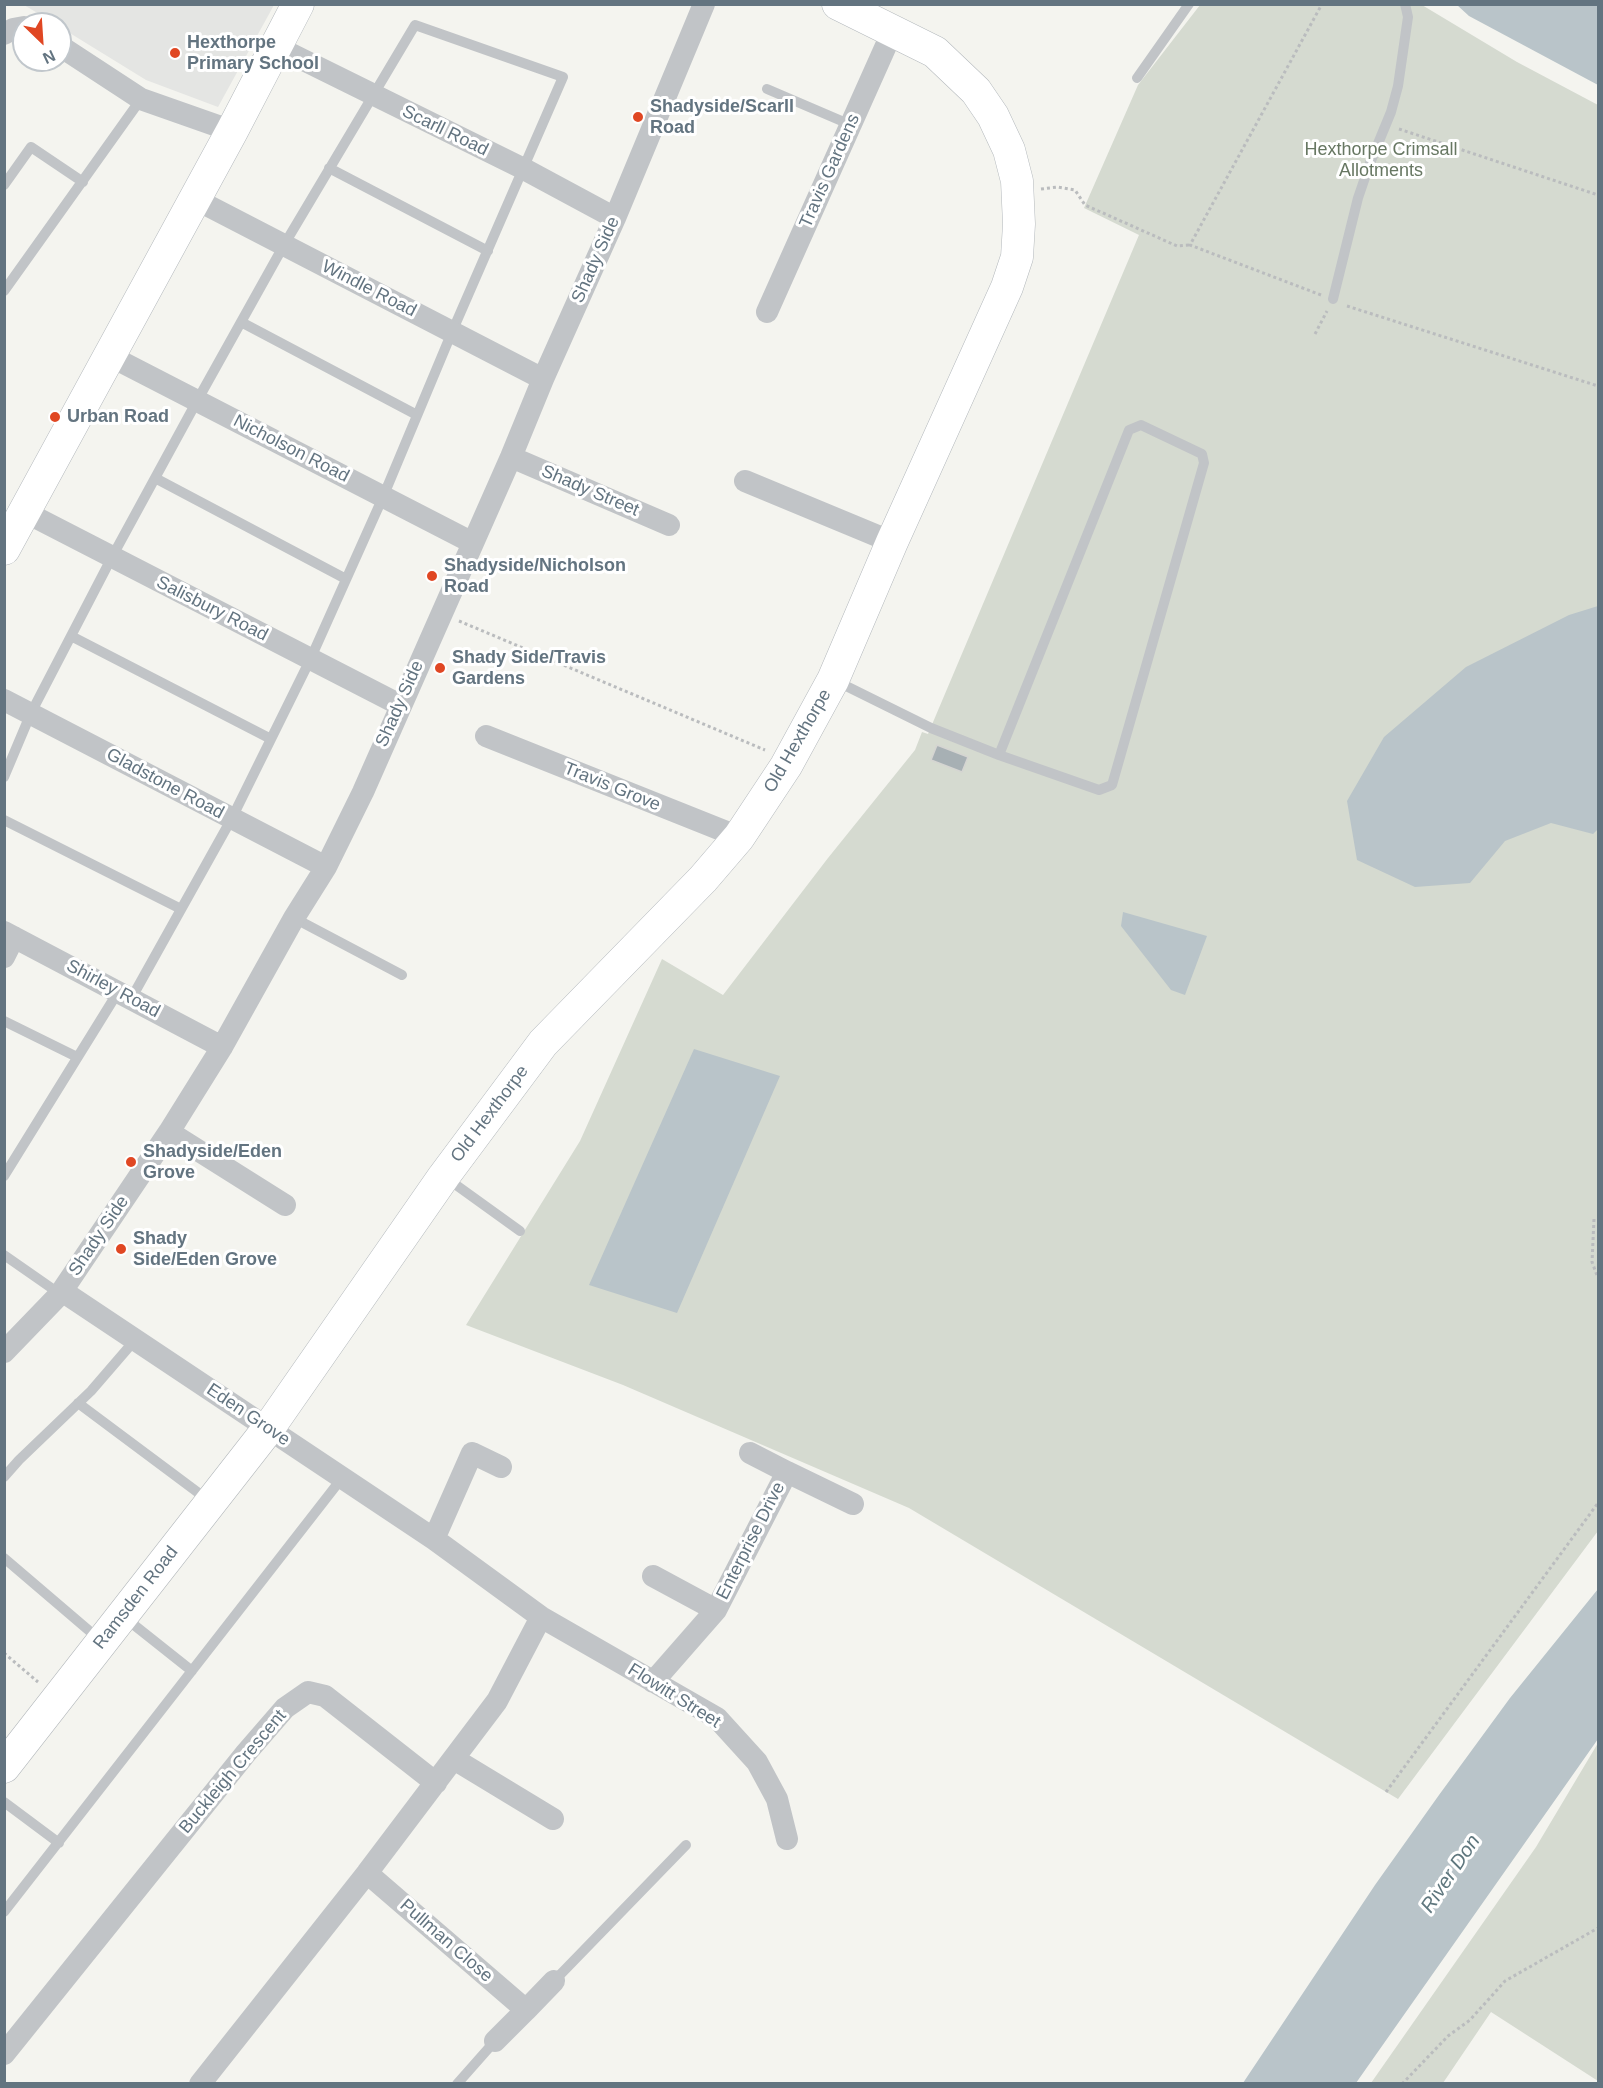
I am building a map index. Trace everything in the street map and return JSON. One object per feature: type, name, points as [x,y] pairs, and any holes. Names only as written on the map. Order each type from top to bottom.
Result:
[{"type":"street","points":[[4,549],[232,131],[298,4]]},
{"type":"street","name":"Shady Side","points":[[4,1352],[61,1292],[169,1131],[222,1047],[294,918],[326,867],[363,792],[511,457],[615,218],[704,4]]},
{"type":"street","name":"Old Hexthorpe","points":[[268,1430],[444,1176],[543,1043],[703,879],[739,837],[789,760],[833,680],[892,542],[1007,287],[1017,257],[1018,192],[1009,150],[993,116],[976,91],[935,52],[838,4]]},
{"type":"street","name":"Travis Gardens","points":[[767,312],[893,30]]},
{"type":"street","name":"Scarll Road","points":[[275,46],[615,218]]},
{"type":"street","points":[[72,54],[141,99],[232,131]]},
{"type":"street","name":"Windle Road","points":[[195,199],[543,379]]},
{"type":"street","name":"Nicholson Road","points":[[110,356],[473,543]]},
{"type":"street","name":"Shady Street","points":[[511,457],[669,525]]},
{"type":"street","points":[[745,481],[892,542]]},
{"type":"street","name":"Salisbury Road","points":[[25,513],[400,705]]},
{"type":"street","name":"Gladstone Road","points":[[4,700],[326,867]]},
{"type":"street","name":"Travis Grove","points":[[486,736],[739,837]]},
{"type":"street","name":"Shirley Road","points":[[8,942],[124,995],[222,1047]]},
{"type":"street","points":[[169,1131],[285,1205]]},
{"type":"street","name":"Eden Grove","points":[[61,1292],[434,1539],[541,1617]]},
{"type":"street","name":"Ramsden Road","points":[[4,1767],[268,1430]]},
{"type":"street","points":[[434,1539],[472,1453],[501,1467]]},
{"type":"street","name":"Enterprise Drive","points":[[750,1453],[853,1504]]},
{"type":"street","name":"Enterprise Drive","points":[[653,1682],[716,1610],[787,1472]]},
{"type":"street","name":"Enterprise Drive","points":[[653,1576],[716,1610]]},
{"type":"street","points":[[200,2084],[367,1873],[497,1701],[541,1617]]},
{"type":"street","name":"Flowitt Street","points":[[541,1617],[717,1718],[757,1762],[777,1799],[787,1839]]},
{"type":"street","name":"Buckleigh Crescent","points":[[4,2054],[246,1753],[285,1708],[308,1692],[325,1696],[436,1783]]},
{"type":"street","points":[[454,1759],[553,1820]]},
{"type":"street","name":"Pullman Close","points":[[367,1873],[526,2010]]},
{"type":"street","points":[[495,2041],[554,1981]]},
{"type":"lane","points":[[1137,78],[1189,4]]},
{"type":"lane","points":[[1333,299],[1358,198],[1398,86],[1408,17],[1405,4]]},
{"type":"lane","points":[[4,777],[31,713],[197,401],[284,245],[415,25],[563,77],[383,497],[310,660],[232,818],[181,909],[124,995],[77,1057],[4,1176]]},
{"type":"lane","points":[[767,89],[851,125]]},
{"type":"lane","points":[[4,291],[141,99]]},
{"type":"lane","points":[[4,185],[31,147],[83,182]]},
{"type":"lane","points":[[329,168],[488,251]]},
{"type":"lane","points":[[241,322],[417,415]]},
{"type":"lane","points":[[833,680],[931,728],[999,755],[1099,790],[1112,785],[1204,463],[1202,454],[1141,424],[1129,430],[999,755]]},
{"type":"lane","points":[[155,478],[346,579]]},
{"type":"lane","points":[[71,636],[271,739]]},
{"type":"lane","points":[[4,820],[181,909]]},
{"type":"lane","points":[[294,918],[402,975]]},
{"type":"lane","points":[[4,1021],[77,1057]]},
{"type":"lane","points":[[444,1176],[520,1232]]},
{"type":"lane","points":[[4,1255],[61,1292]]},
{"type":"lane","points":[[4,1477],[78,1403],[135,1340]]},
{"type":"lane","points":[[78,1403],[210,1502]]},
{"type":"lane","points":[[4,1912],[342,1478]]},
{"type":"lane","points":[[4,1558],[102,1642]]},
{"type":"lane","points":[[122,1615],[192,1671]]},
{"type":"lane","points":[[4,1802],[59,1843]]},
{"type":"lane","points":[[554,1981],[686,1845]]},
{"type":"lane","points":[[457,2084],[495,2041]]},
{"type":"path","points":[[1190,245],[1322,4]]},
{"type":"path","points":[[1386,124],[1599,195]]},
{"type":"path","points":[[1018,192],[1058,187],[1075,190],[1085,205],[1177,246],[1190,245],[1345,305],[1599,386]]},
{"type":"path","points":[[1315,334],[1333,299]]},
{"type":"path","points":[[441,613],[789,760]]},
{"type":"path","points":[[1594,1220],[1592,1262],[1599,1278]]},
{"type":"path","points":[[1386,1792],[1599,1503]]},
{"type":"path","points":[[4,1653],[58,1698]]},
{"type":"path","points":[[1402,2084],[1448,2036],[1470,2020],[1505,1981],[1599,1928]]},
{"type":"shaded area","name":"Hexthorpe Primary School","points":[[24,5],[274,5],[218,107],[146,80],[72,34],[72,12],[36,12]]},
{"type":"green space","name":"Hexthorpe Crimsall Allotments","points":[[1200,5],[1422,5],[1517,62],[1598,105],[1598,1531],[1398,1799],[909,1508],[623,1385],[466,1325],[580,1141],[662,959],[723,995],[828,858],[915,750],[922,732],[928,734],[1139,235],[1084,208],[1138,85]]},
{"type":"green space","points":[[1598,1743],[1598,2081],[1491,2012],[1443,2083],[1371,2083],[1536,1847]]},
{"type":"water","points":[[1457,5],[1598,5],[1598,85],[1469,16]]},
{"type":"water","points":[[1598,606],[1598,829],[1593,834],[1551,823],[1505,841],[1470,883],[1415,887],[1357,860],[1347,801],[1384,737],[1466,667],[1569,615]]},
{"type":"water","points":[[1123,912],[1207,936],[1185,995],[1171,990],[1121,926]]},
{"type":"water","points":[[694,1049],[780,1076],[677,1313],[589,1285]]},
{"type":"water","name":"River Don","points":[[1598,1589],[1598,1739],[1356,2083],[1243,2083],[1375,1885],[1439,1795],[1510,1698]]},
{"type":"building","points":[[937,745],[968,757],[962,772],[931,760]]},
{"type":"place","name":"Hexthorpe Primary School","points":[[175,53]]},
{"type":"place","name":"Shadyside/Scarll Road","points":[[638,117]]},
{"type":"place","name":"Urban Road","points":[[55,417]]},
{"type":"place","name":"Shadyside/Nicholson Road","points":[[432,576]]},
{"type":"place","name":"Shady Side/Travis Gardens","points":[[440,668]]},
{"type":"place","name":"Shadyside/Eden Grove","points":[[131,1162]]},
{"type":"place","name":"Shady Side/Eden Grove","points":[[121,1249]]}]
